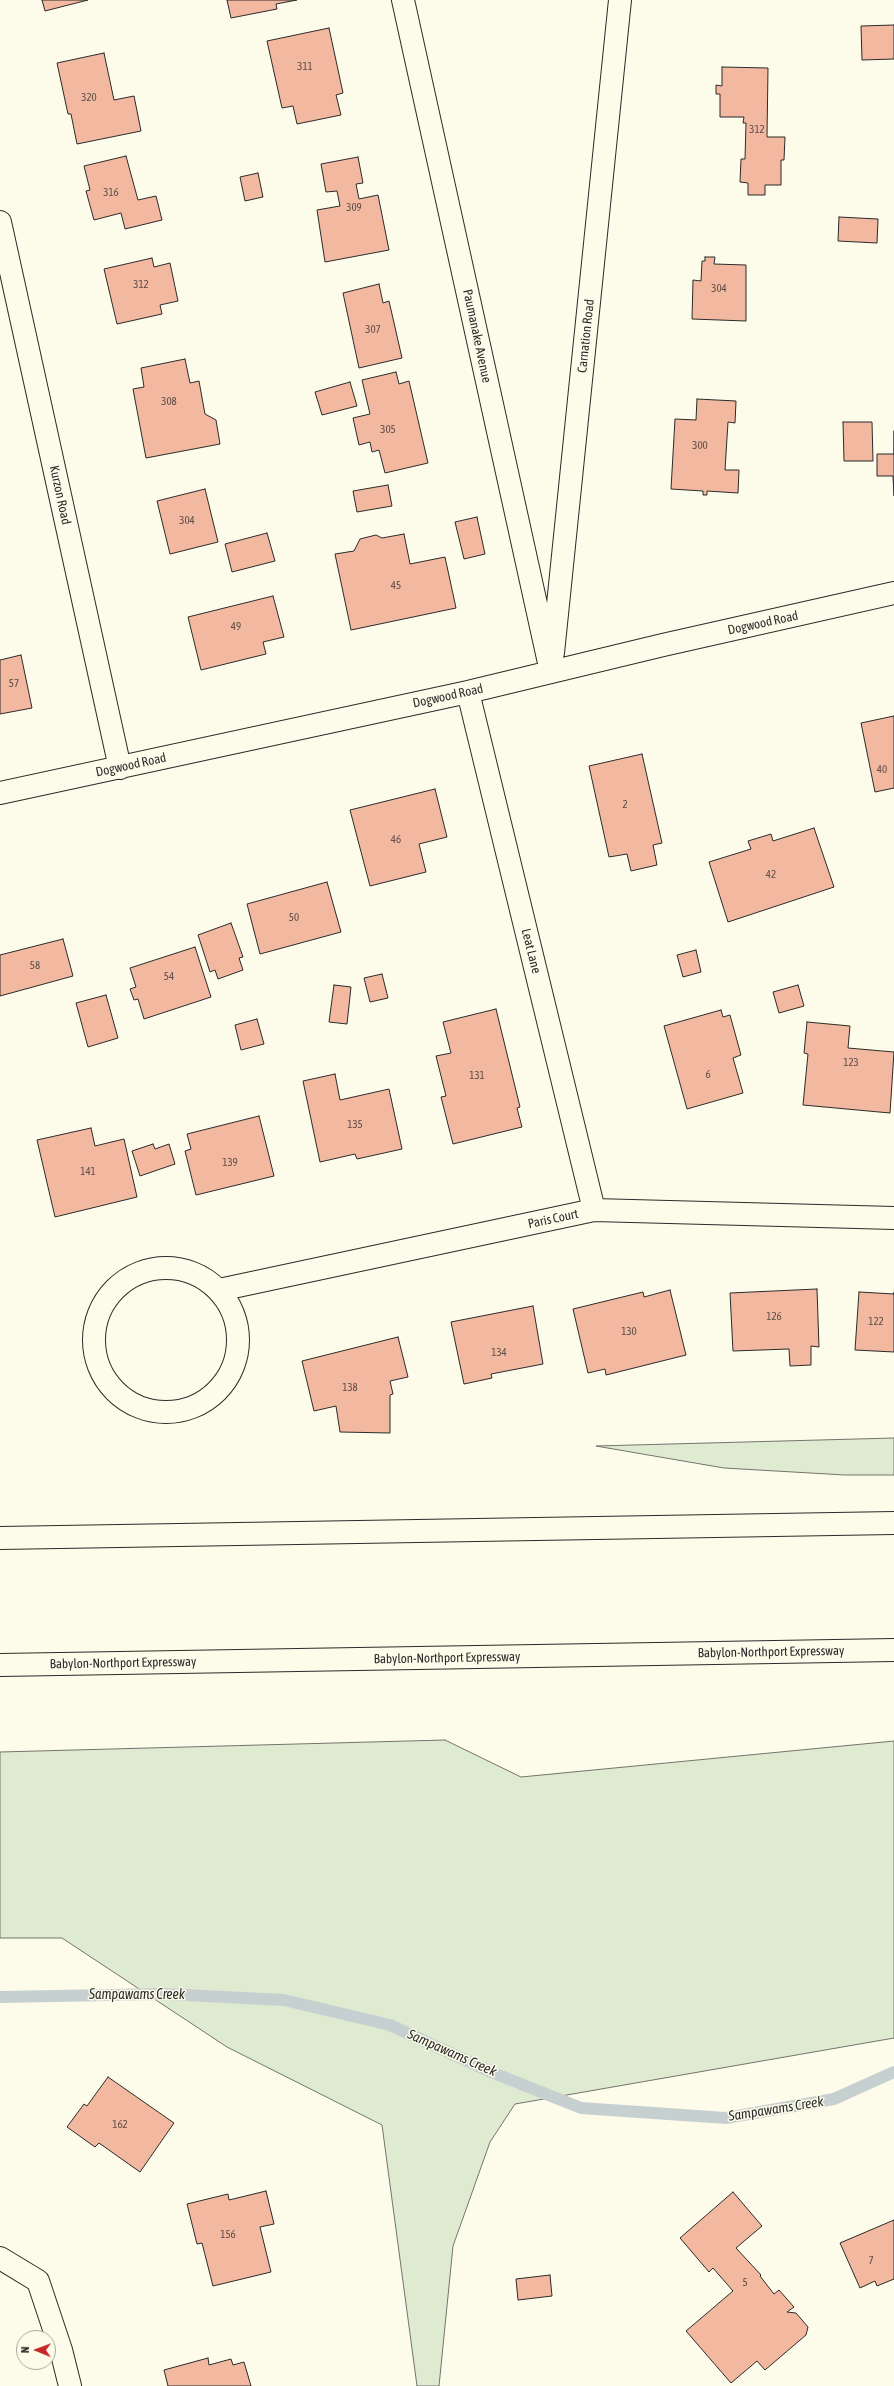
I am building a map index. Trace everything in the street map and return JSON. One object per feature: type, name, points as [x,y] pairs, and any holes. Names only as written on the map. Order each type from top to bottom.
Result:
[{"type":"street","name":"Paumanake Avenue","points":[[403,0],[551,672]]},
{"type":"street","name":"Carnation Road","points":[[551,672],[620,0]]},
{"type":"street","name":"Kurzon Road","points":[[0,222],[120,768]]},
{"type":"street","name":"Dogwood Road","points":[[0,793],[468,692],[894,593]]},
{"type":"street","name":"Leat Lane","points":[[468,692],[594,1210]]},
{"type":"street","name":"Paris Court","points":[[219,1290],[594,1210],[894,1218]]},
{"type":"street","points":[[154,1268],[178,1268],[200,1276],[219,1290],[232,1310],[238,1333],[237,1357],[227,1379],[212,1396],[191,1408],[168,1412],[145,1409],[123,1398],[107,1381],[97,1360],[94,1336],[100,1312],[112,1292],[131,1276],[154,1268]]},
{"type":"street","points":[[0,1538],[894,1523]]},
{"type":"street","name":"Babylon-Northport Expressway","points":[[0,1665],[894,1650]]},
{"type":"street","points":[[0,2258],[38,2281],[61,2350],[70,2386]]},
{"type":"green space","points":[[894,1438],[894,1475],[845,1475],[724,1468],[596,1446]]},
{"type":"green space","points":[[445,1740],[521,1777],[894,1741],[894,2038],[515,2104],[490,2142],[453,2246],[439,2386],[417,2386],[382,2125],[227,2047],[62,1938],[0,1938],[0,1752]]},
{"type":"building","points":[[42,0],[88,0],[45,11]]},
{"type":"building","points":[[227,0],[297,0],[276,4],[277,9],[231,18]]},
{"type":"building","points":[[894,25],[894,59],[862,60],[861,26]]},
{"type":"building","points":[[329,28],[343,93],[336,95],[341,115],[297,124],[293,106],[282,108],[267,41]]},
{"type":"building","points":[[104,53],[114,100],[134,96],[141,131],[77,144],[71,114],[68,114],[57,63]]},
{"type":"building","points":[[722,67],[768,68],[767,137],[785,137],[784,160],[781,160],[781,185],[765,185],[765,195],[748,195],[748,183],[740,182],[741,159],[745,159],[746,123],[743,123],[744,117],[720,117],[720,94],[716,94],[716,85],[722,86]]},
{"type":"building","points":[[126,156],[138,200],[156,196],[162,220],[125,229],[121,213],[94,220],[86,191],[90,190],[84,166]]},
{"type":"building","points":[[358,157],[363,183],[356,184],[359,199],[378,195],[389,250],[325,262],[317,210],[340,206],[337,191],[326,192],[321,164]]},
{"type":"building","points":[[258,173],[263,197],[245,201],[240,177]]},
{"type":"building","points":[[839,217],[878,219],[877,243],[838,241]]},
{"type":"building","points":[[705,257],[715,257],[714,264],[746,265],[746,321],[692,319],[693,280],[701,281],[702,261],[705,261]]},
{"type":"building","points":[[152,258],[154,267],[170,263],[178,301],[160,305],[162,314],[117,324],[104,269]]},
{"type":"building","points":[[379,284],[383,303],[389,301],[402,358],[359,368],[343,293]]},
{"type":"building","points":[[185,359],[190,383],[199,381],[205,414],[216,420],[220,444],[146,458],[133,389],[144,387],[141,368]]},
{"type":"building","points":[[396,372],[399,384],[409,381],[428,463],[385,473],[379,450],[372,452],[370,442],[359,445],[353,418],[370,414],[362,380]]},
{"type":"building","points":[[350,382],[357,406],[322,415],[315,392]]},
{"type":"building","points":[[697,399],[736,401],[735,423],[728,422],[725,470],[739,470],[738,493],[707,491],[707,495],[703,495],[703,491],[671,489],[675,419],[696,420]]},
{"type":"building","points":[[843,422],[872,422],[873,461],[844,461]]},
{"type":"building","points":[[877,454],[894,454],[894,496],[893,476],[877,476]]},
{"type":"building","points":[[388,485],[392,506],[357,512],[353,491]]},
{"type":"building","points":[[205,489],[218,542],[170,554],[157,501]]},
{"type":"building","points":[[477,517],[485,554],[464,559],[455,522]]},
{"type":"building","points":[[267,533],[275,561],[232,572],[225,544]]},
{"type":"building","points":[[404,534],[410,564],[445,557],[456,608],[351,630],[335,554],[354,551],[360,539],[376,535],[382,538]]},
{"type":"building","points":[[273,596],[284,637],[263,642],[266,654],[201,670],[188,617]]},
{"type":"building","points":[[21,655],[32,708],[0,714],[0,660]]},
{"type":"building","points":[[894,716],[894,788],[875,792],[861,723]]},
{"type":"building","points":[[642,754],[662,843],[653,845],[657,865],[631,871],[627,854],[609,857],[589,766]]},
{"type":"building","points":[[435,789],[447,837],[419,844],[426,872],[370,886],[350,810]]},
{"type":"building","points":[[814,828],[834,887],[728,922],[709,862],[751,849],[748,841],[771,834],[773,841]]},
{"type":"building","points":[[327,882],[341,932],[260,954],[247,904]]},
{"type":"building","points":[[231,923],[243,957],[239,958],[243,970],[218,979],[215,970],[210,972],[198,935]]},
{"type":"building","points":[[63,939],[73,976],[0,996],[0,955]]},
{"type":"building","points":[[195,947],[211,997],[144,1019],[138,999],[134,1000],[130,989],[136,987],[130,968]]},
{"type":"building","points":[[696,950],[701,972],[683,977],[677,955]]},
{"type":"building","points":[[382,974],[388,998],[370,1002],[364,978]]},
{"type":"building","points":[[334,985],[351,987],[347,1024],[329,1022]]},
{"type":"building","points":[[798,985],[804,1006],[779,1013],[773,992]]},
{"type":"building","points":[[106,995],[118,1038],[88,1047],[76,1003]]},
{"type":"building","points":[[496,1009],[520,1107],[517,1108],[522,1127],[453,1144],[441,1097],[446,1096],[436,1056],[451,1053],[443,1022]]},
{"type":"building","points":[[721,1010],[723,1017],[730,1015],[741,1055],[733,1058],[743,1093],[687,1109],[664,1026]]},
{"type":"building","points":[[257,1019],[264,1044],[241,1050],[235,1025]]},
{"type":"building","points":[[807,1022],[850,1026],[848,1048],[894,1052],[890,1113],[803,1105],[808,1054],[804,1053]]},
{"type":"building","points":[[335,1074],[340,1100],[389,1089],[402,1149],[357,1159],[355,1154],[320,1162],[303,1081]]},
{"type":"building","points":[[259,1116],[274,1176],[196,1195],[185,1151],[191,1149],[187,1134]]},
{"type":"building","points":[[91,1128],[95,1146],[124,1139],[137,1197],[55,1217],[37,1140]]},
{"type":"building","points":[[153,1144],[155,1149],[169,1144],[175,1164],[140,1176],[132,1151]]},
{"type":"building","points":[[817,1289],[819,1347],[811,1346],[811,1365],[790,1366],[789,1349],[733,1351],[730,1293]]},
{"type":"building","points":[[670,1290],[686,1355],[606,1375],[605,1369],[588,1373],[573,1309],[643,1292],[644,1297]]},
{"type":"building","points":[[859,1292],[894,1294],[894,1352],[855,1350]]},
{"type":"building","points":[[533,1306],[543,1364],[491,1374],[492,1378],[464,1384],[451,1322]]},
{"type":"building","points":[[398,1337],[408,1377],[390,1381],[393,1394],[390,1395],[390,1433],[340,1432],[336,1406],[314,1411],[302,1361]]},
{"type":"building","points":[[108,2077],[174,2123],[140,2172],[99,2143],[95,2147],[67,2127],[84,2104],[87,2106]]},
{"type":"building","points":[[266,2191],[274,2224],[260,2227],[271,2272],[213,2286],[202,2243],[197,2244],[187,2204],[228,2194],[229,2200]]},
{"type":"building","points":[[733,2192],[762,2226],[736,2248],[761,2275],[760,2276],[774,2294],[779,2290],[794,2307],[787,2312],[796,2313],[808,2327],[806,2335],[765,2370],[757,2361],[731,2383],[686,2331],[733,2291],[713,2268],[709,2272],[680,2238]]},
{"type":"building","points":[[894,2220],[894,2279],[877,2286],[875,2281],[860,2288],[840,2243]]},
{"type":"building","points":[[550,2275],[552,2296],[518,2300],[516,2279]]},
{"type":"building","points":[[208,2358],[209,2365],[231,2359],[233,2365],[244,2362],[251,2386],[168,2386],[164,2370]]},
{"type":"waterway","name":"Sampawams Creek","points":[[0,1997],[164,1994],[284,2000],[390,2025],[491,2072],[581,2108],[726,2118],[834,2099],[894,2072]]}]
